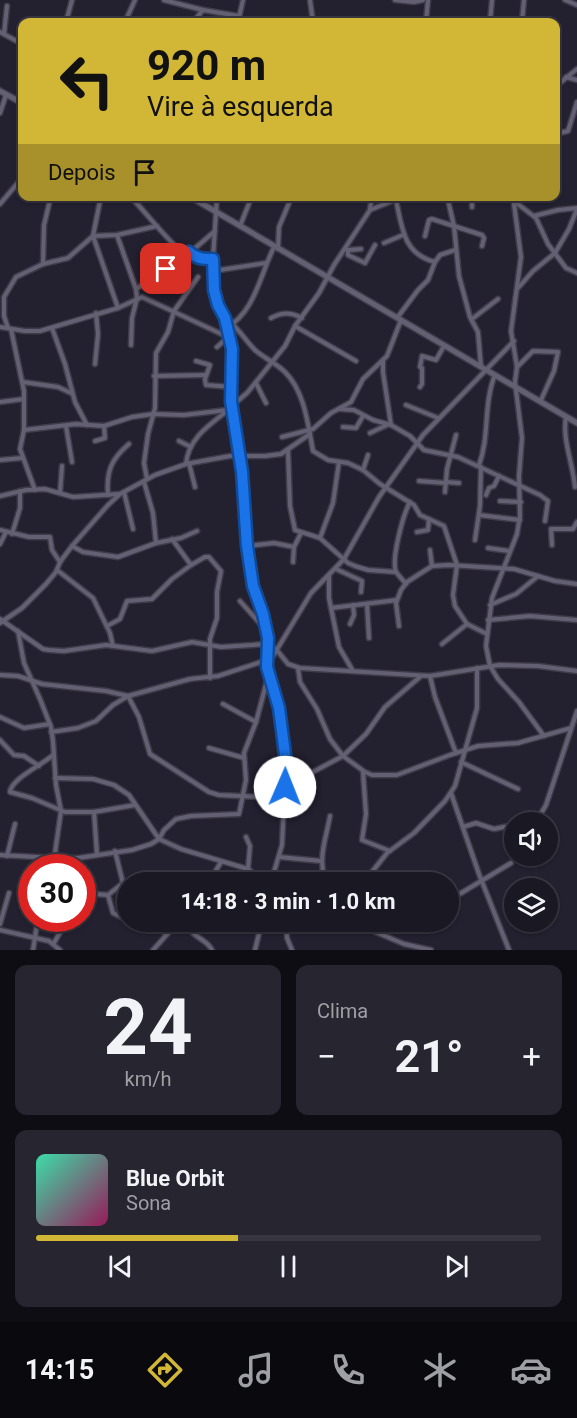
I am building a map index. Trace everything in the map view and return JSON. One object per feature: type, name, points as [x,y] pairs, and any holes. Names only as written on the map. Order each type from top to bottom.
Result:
[{"type":"street","points":[[67,18],[72,0]]},
{"type":"street","points":[[126,18],[135,0]]},
{"type":"street","points":[[164,0],[239,16],[243,0]]},
{"type":"street","points":[[310,0],[312,18]]},
{"type":"street","points":[[395,0],[414,2],[423,0]]},
{"type":"street","points":[[426,18],[428,0]]},
{"type":"street","points":[[490,18],[492,0]]},
{"type":"street","points":[[522,18],[524,0]]},
{"type":"street","points":[[565,0],[577,5]]},
{"type":"street","points":[[6,6],[2,33],[18,42]]},
{"type":"street","points":[[196,18],[203,10]]},
{"type":"street","points":[[560,82],[577,69]]},
{"type":"street","points":[[566,77],[577,80]]},
{"type":"street","points":[[0,91],[18,101]]},
{"type":"street","points":[[0,113],[6,94]]},
{"type":"street","points":[[560,133],[568,131],[577,102]]},
{"type":"street","points":[[1,201],[18,184]]},
{"type":"street","points":[[43,264],[44,225],[50,201]]},
{"type":"street","points":[[100,201],[93,236],[118,308]]},
{"type":"street","points":[[134,201],[171,243],[187,254],[201,259],[213,259]]},
{"type":"street","points":[[197,201],[577,423]]},
{"type":"street","points":[[216,201],[213,272],[218,305],[225,318],[232,349],[231,401],[240,455],[247,546],[253,586],[266,630],[267,660],[279,708],[286,762],[283,838],[274,872]]},
{"type":"street","points":[[240,226],[250,201]]},
{"type":"street","points":[[226,328],[234,324],[252,299],[290,201]]},
{"type":"street","points":[[195,487],[187,457],[191,447],[204,428],[233,407],[273,363],[347,249],[370,210],[371,201]]},
{"type":"street","points":[[370,210],[393,201]]},
{"type":"street","points":[[396,201],[403,236],[422,258],[435,262]]},
{"type":"street","points":[[448,201],[462,286],[478,332],[481,367]]},
{"type":"street","points":[[472,201],[472,207]]},
{"type":"street","points":[[513,201],[521,257],[512,326],[522,447],[520,520],[517,534],[490,605],[486,655],[498,679],[519,702],[544,736]]},
{"type":"street","points":[[515,201],[533,216],[566,268],[577,273]]},
{"type":"street","points":[[517,289],[533,271],[555,253],[577,209],[558,210],[533,216]]},
{"type":"street","points":[[425,236],[430,219],[483,237],[482,246]]},
{"type":"street","points":[[35,490],[22,458],[20,441],[24,430],[23,382],[10,329],[4,316],[6,291],[16,277],[43,264],[68,258],[93,236],[117,235],[157,226]]},
{"type":"street","points":[[136,289],[187,254],[215,230]]},
{"type":"street","points":[[117,235],[138,298],[132,318],[130,345]]},
{"type":"street","points":[[274,247],[278,236]]},
{"type":"street","points":[[384,243],[403,236]]},
{"type":"street","points":[[347,249],[348,255],[365,263],[375,245]]},
{"type":"street","points":[[347,249],[360,249]]},
{"type":"street","points":[[0,496],[20,491],[52,490],[74,496],[110,497],[167,469],[240,455],[276,455],[288,450],[351,402],[363,379],[383,361],[389,352],[399,319],[418,290],[428,280],[435,262],[440,255],[455,250]]},
{"type":"street","points":[[213,272],[266,263]]},
{"type":"street","points":[[156,543],[144,463],[155,405],[156,353],[168,332],[174,311],[198,278]]},
{"type":"street","points":[[0,327],[31,332],[52,328],[118,308],[138,298],[146,298],[228,337]]},
{"type":"street","points":[[472,319],[498,299]]},
{"type":"street","points":[[94,364],[98,334],[96,313]]},
{"type":"street","points":[[271,318],[290,313],[302,318]]},
{"type":"street","points":[[225,318],[234,324],[254,349],[284,371],[294,384],[302,403],[313,451],[324,458],[363,470],[386,488],[410,502],[420,515],[444,526],[457,565],[453,602],[467,624],[487,634]]},
{"type":"street","points":[[295,326],[356,361]]},
{"type":"street","points":[[52,328],[65,364],[72,393],[87,425]]},
{"type":"street","points":[[217,348],[228,337]]},
{"type":"street","points":[[51,732],[78,728],[96,721],[113,705],[128,696],[183,680],[210,678],[267,660],[277,650],[311,593],[344,559],[386,488],[417,444],[438,418],[514,341]]},
{"type":"street","points":[[420,387],[422,356],[436,360],[444,346]]},
{"type":"street","points":[[517,366],[533,351],[558,352],[554,371],[541,400]]},
{"type":"street","points":[[196,361],[210,365],[206,375],[206,385],[232,387]]},
{"type":"street","points":[[383,361],[389,425]]},
{"type":"street","points":[[154,376],[206,375]]},
{"type":"street","points":[[475,540],[480,514],[480,466],[485,445],[488,398],[495,375]]},
{"type":"street","points":[[23,382],[58,387],[72,393]]},
{"type":"street","points":[[256,382],[266,404]]},
{"type":"street","points":[[0,402],[24,399]]},
{"type":"street","points":[[406,405],[438,418]]},
{"type":"street","points":[[340,409],[354,410],[363,416],[389,425],[410,436],[429,453],[451,455],[480,466],[540,495],[548,501],[544,521]]},
{"type":"street","points":[[24,430],[66,426],[104,426],[132,417],[153,414],[184,415],[227,410]]},
{"type":"street","points":[[343,426],[356,428],[363,416]]},
{"type":"street","points":[[566,416],[565,434],[575,487]]},
{"type":"street","points":[[370,433],[389,425]]},
{"type":"street","points":[[66,426],[72,462]]},
{"type":"street","points":[[95,441],[105,438],[104,426]]},
{"type":"street","points":[[282,437],[309,432]]},
{"type":"street","points":[[445,492],[456,435]]},
{"type":"street","points":[[179,441],[191,447]]},
{"type":"street","points":[[129,444],[116,457],[107,474],[110,497],[46,584],[22,608],[1,621],[43,649],[113,646],[152,651],[192,642],[221,647],[267,644],[277,650],[288,664],[298,668],[430,676],[490,666],[521,665],[577,671]]},
{"type":"street","points":[[288,450],[290,506],[295,530],[320,538],[355,566],[368,570],[396,572]]},
{"type":"street","points":[[363,470],[368,455]]},
{"type":"street","points":[[0,460],[22,458]]},
{"type":"street","points":[[320,538],[333,503],[339,462]]},
{"type":"street","points":[[60,493],[62,466]]},
{"type":"street","points":[[486,495],[489,488],[494,486],[498,476]]},
{"type":"street","points":[[419,481],[459,483]]},
{"type":"street","points":[[12,534],[19,514],[20,491]]},
{"type":"street","points":[[122,493],[133,529]]},
{"type":"street","points":[[500,501],[521,502]]},
{"type":"street","points":[[406,584],[396,572],[394,563],[410,502]]},
{"type":"street","points":[[480,514],[520,520]]},
{"type":"street","points":[[417,532],[428,530],[429,519]]},
{"type":"street","points":[[552,545],[552,529],[573,529],[577,522]]},
{"type":"street","points":[[0,530],[29,537],[50,537],[52,550],[60,562]]},
{"type":"street","points":[[72,546],[83,552],[114,557],[123,556],[197,531]]},
{"type":"street","points":[[0,544],[6,532]]},
{"type":"street","points":[[293,562],[294,547],[301,533]]},
{"type":"street","points":[[172,539],[191,565]]},
{"type":"street","points":[[247,546],[274,543],[294,547]]},
{"type":"street","points":[[488,548],[509,551]]},
{"type":"street","points":[[430,550],[432,566]]},
{"type":"street","points":[[107,626],[120,619],[127,601],[152,599],[172,579],[207,557],[220,569],[217,618],[209,645],[210,678]]},
{"type":"street","points":[[399,626],[397,600],[406,584],[432,566],[457,565],[520,570],[555,581],[577,584]]},
{"type":"street","points":[[336,569],[362,581],[361,592]]},
{"type":"street","points":[[57,570],[93,598],[107,626],[113,646]]},
{"type":"street","points":[[490,605],[523,590],[539,575]]},
{"type":"street","points":[[329,576],[331,608],[339,647],[353,671]]},
{"type":"street","points":[[331,608],[397,600]]},
{"type":"street","points":[[240,601],[266,630]]},
{"type":"street","points":[[367,604],[369,638]]},
{"type":"street","points":[[350,624],[354,615],[353,605]]},
{"type":"street","points":[[488,620],[530,615],[577,620]]},
{"type":"street","points":[[442,644],[467,624]]},
{"type":"street","points":[[18,631],[24,663],[50,724],[55,778],[61,811],[56,854]]},
{"type":"street","points":[[298,668],[297,674],[302,686],[317,709],[330,738],[343,756],[372,775],[397,775],[465,750],[488,745],[518,743],[570,728]]},
{"type":"street","points":[[372,872],[390,851],[414,833],[451,793],[477,708],[477,668]]},
{"type":"street","points":[[94,812],[97,854],[144,847],[159,839],[164,830],[176,819],[239,814],[247,773],[244,758],[269,672]]},
{"type":"street","points":[[0,675],[18,676],[42,684],[106,691],[128,696],[139,717],[150,754],[209,792],[219,795],[268,797],[285,792],[311,773],[343,756],[366,734],[385,707],[422,675]]},
{"type":"street","points":[[430,676],[456,753]]},
{"type":"street","points":[[222,705],[256,722]]},
{"type":"street","points":[[542,812],[577,711]]},
{"type":"street","points":[[0,717],[9,719],[24,728],[50,724]]},
{"type":"street","points":[[0,740],[14,755],[24,756],[39,766]]},
{"type":"street","points":[[209,748],[244,758]]},
{"type":"street","points":[[54,755],[18,778],[10,792],[32,798],[61,811],[94,812],[135,805]]},
{"type":"street","points":[[461,762],[518,789]]},
{"type":"street","points":[[363,771],[366,814],[362,840],[390,851]]},
{"type":"street","points":[[55,778],[107,782],[122,789],[159,839],[181,849],[252,872]]},
{"type":"street","points":[[451,793],[509,950]]},
{"type":"street","points":[[324,872],[321,861],[330,816]]},
{"type":"street","points":[[463,828],[477,823],[494,829],[504,827]]},
{"type":"street","points":[[7,856],[15,824]]},
{"type":"street","points":[[246,837],[250,846],[248,869]]},
{"type":"street","points":[[96,894],[108,895],[124,881],[115,851]]},
{"type":"street","points":[[0,855],[18,856]]},
{"type":"street","points":[[279,858],[321,861]]},
{"type":"street","points":[[214,872],[221,862]]},
{"type":"street","points":[[459,895],[506,866]]},
{"type":"street","points":[[0,924],[9,893]]},
{"type":"street","points":[[108,895],[113,913],[117,915]]},
{"type":"street","points":[[0,930],[54,943],[60,950]]},
{"type":"street","points":[[33,950],[36,932]]},
{"type":"street","points":[[54,943],[60,932]]},
{"type":"street","points":[[153,950],[167,934],[164,932]]},
{"type":"street","points":[[191,932],[209,944],[212,950]]},
{"type":"street","points":[[255,950],[259,932]]},
{"type":"street","points":[[287,932],[292,950]]},
{"type":"street","points":[[376,932],[404,944],[431,950]]},
{"type":"route","points":[[166,269],[189,252],[201,259],[213,259],[214,290],[225,318],[232,349],[231,401],[242,472],[247,546],[253,586],[263,614],[268,638],[266,663],[279,708],[286,762],[285,787]]}]
